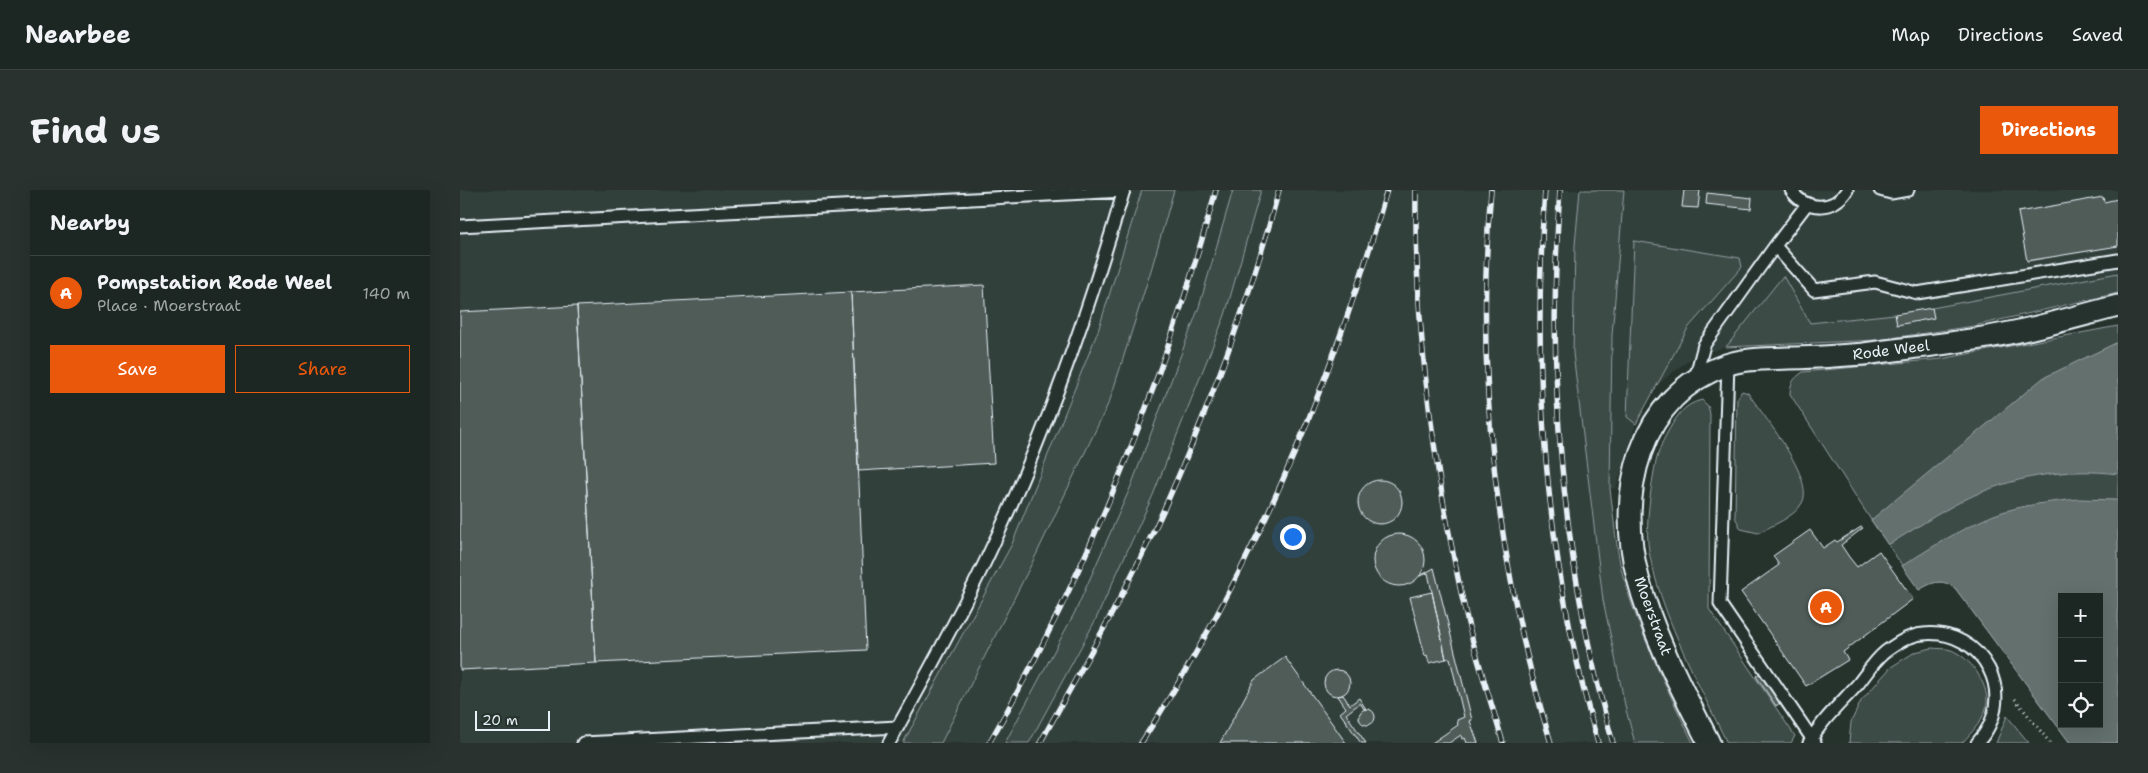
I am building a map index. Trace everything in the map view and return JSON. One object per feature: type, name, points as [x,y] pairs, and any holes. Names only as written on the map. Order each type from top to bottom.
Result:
[{"type":"street","name":"Rode Weel","points":[[1670,399],[1695,379],[1728,364],[1763,359],[1833,357],[1977,339],[2118,306]]},
{"type":"street","name":"Moerstraat","points":[[1670,399],[1653,422],[1639,453],[1630,509],[1632,537],[1638,576],[1652,623],[1709,743]]},
{"type":"lane","points":[[460,226],[1124,190],[1080,330],[1022,479],[985,562],[890,743]]},
{"type":"lane","points":[[1791,190],[1798,199],[1818,207],[1829,205],[1839,200],[1847,190]]},
{"type":"lane","points":[[1880,190],[1891,193],[1908,190]]},
{"type":"lane","points":[[1695,379],[1704,344],[1807,204]]},
{"type":"lane","points":[[1775,246],[1814,290],[1875,282],[1917,293],[2118,260]]},
{"type":"lane","points":[[1728,364],[1720,604],[1812,742],[1884,653],[1905,639],[1922,634],[1948,636],[1970,647],[1985,662],[1994,678],[1998,694],[1996,710],[1988,732],[1978,743]]},
{"type":"lane","points":[[583,743],[898,727]]},
{"type":"path","points":[[1998,694],[2014,699],[2050,743]]},
{"type":"shaded area","points":[[460,190],[2118,190],[2118,293],[1974,326],[1877,340],[1726,347],[1694,356],[1658,384],[1637,420],[1616,488],[1589,491],[1603,600],[1626,710],[1635,743],[460,743]]},
{"type":"shaded area","points":[[1142,190],[1174,190],[1110,400],[1036,555],[941,743],[903,743],[1012,544],[1098,331]]},
{"type":"shaded area","points":[[1233,190],[1261,190],[1225,315],[1153,495],[1095,621],[1029,743],[1005,743],[1076,610],[1131,486],[1199,307]]},
{"type":"shaded area","points":[[1580,190],[1624,190],[1612,335],[1610,489],[1619,558],[1624,580],[1638,622],[1655,663],[1693,743],[1635,743],[1626,710],[1603,600],[1573,353],[1575,245]]},
{"type":"shaded area","points":[[1634,241],[1740,258],[1742,267],[1688,328],[1636,424],[1627,417]]},
{"type":"shaded area","points":[[2118,273],[2118,293],[1974,326],[1877,340],[1726,347],[1783,276],[1810,323],[1895,314],[1897,324],[1933,318],[1932,308]]},
{"type":"shaded area","points":[[2118,326],[2118,743],[2070,743],[2059,728],[2103,728],[2103,593],[2058,593],[2058,727],[1955,588],[1946,583],[1937,582],[1919,590],[1871,520],[1790,394],[1793,381],[1803,372],[1941,359]]},
{"type":"shaded area","points":[[2118,342],[2118,474],[2099,472],[2059,473],[2000,485],[1954,505],[1888,545],[1871,520],[2043,378]]},
{"type":"shaded area","points":[[1742,391],[1748,393],[1795,463],[1804,492],[1802,503],[1794,513],[1758,533],[1741,529],[1735,517],[1737,399]]},
{"type":"shaded area","points":[[1702,400],[1708,406],[1710,414],[1709,609],[1795,736],[1791,743],[1727,743],[1674,631],[1651,561],[1648,543],[1648,517],[1654,469],[1658,455],[1666,435],[1680,413],[1695,402]]},
{"type":"shaded area","points":[[2078,499],[2118,500],[2118,743],[2070,743],[2059,728],[2103,728],[2103,593],[2058,593],[2058,727],[1955,588],[1946,583],[1937,582],[1919,590],[1902,566],[1982,520],[2025,506]]},
{"type":"shaded area","points":[[1932,648],[1949,649],[1958,653],[1965,658],[1981,679],[1987,695],[1987,703],[1978,725],[1962,743],[1849,743],[1851,722],[1861,701],[1891,667],[1915,652]]},
{"type":"shaded area","points":[[2007,716],[2029,743],[1996,743]]},
{"type":"building","points":[[1684,190],[1700,190],[1698,208],[1682,207]]},
{"type":"building","points":[[1707,193],[1752,198],[1751,209],[1706,204]]},
{"type":"building","points":[[2103,197],[2104,202],[2118,199],[2118,246],[2027,261],[2018,212]]},
{"type":"building","points":[[984,285],[994,463],[858,471],[851,292]]},
{"type":"building","points":[[851,292],[866,650],[596,663],[577,306]]},
{"type":"building","points":[[577,306],[596,663],[460,670],[460,312]]},
{"type":"building","points":[[1932,308],[1934,318],[1897,325],[1895,314]]},
{"type":"building","points":[[1384,480],[1396,486],[1401,493],[1401,511],[1396,518],[1389,523],[1376,524],[1368,521],[1361,514],[1358,498],[1361,490],[1368,483]]},
{"type":"building","points":[[1861,527],[1863,528],[1841,545],[1849,557],[1857,567],[1879,551],[1913,599],[1843,652],[1848,660],[1806,686],[1741,592],[1779,565],[1773,556],[1810,530],[1823,548],[1835,540],[1837,542]]},
{"type":"building","points":[[1399,534],[1409,536],[1417,542],[1423,550],[1425,560],[1423,570],[1417,578],[1409,584],[1399,586],[1389,584],[1381,578],[1375,570],[1373,560],[1375,550],[1381,542],[1389,536]]},
{"type":"building","points":[[1434,568],[1472,720],[1470,721],[1478,743],[1467,743],[1465,738],[1462,739],[1461,735],[1449,743],[1432,743],[1458,725],[1457,720],[1464,717],[1450,658],[1446,659],[1428,573],[1420,576]]},
{"type":"building","points":[[1432,592],[1446,659],[1429,663],[1427,655],[1425,656],[1410,597]]},
{"type":"building","points":[[1285,657],[1346,743],[1220,743],[1254,680]]},
{"type":"building","points":[[1337,670],[1346,674],[1350,683],[1346,692],[1337,696],[1328,692],[1324,683],[1328,674]]},
{"type":"building","points":[[1763,671],[1781,702],[1776,706],[1756,676]]},
{"type":"building","points":[[1343,695],[1350,705],[1359,698],[1366,709],[1360,703],[1346,714],[1366,743],[1361,743],[1340,713],[1346,708],[1338,696]]},
{"type":"building","points":[[1364,709],[1370,709],[1375,714],[1373,723],[1364,725],[1359,720],[1359,714]]},
{"type":"railway","points":[[989,743],[1026,677],[1060,610],[1120,474],[1148,404],[1172,334],[1216,190]]},
{"type":"railway","points":[[1040,743],[1135,569],[1181,470],[1228,352],[1268,231],[1279,190]]},
{"type":"railway","points":[[1141,743],[1181,678],[1218,612],[1253,545],[1285,476],[1341,335],[1387,190]]},
{"type":"railway","points":[[1416,190],[1419,297],[1423,350],[1436,457],[1466,615],[1503,743]]},
{"type":"railway","points":[[1491,190],[1486,259],[1486,329],[1488,399],[1494,470],[1516,608],[1532,676],[1551,743]]},
{"type":"railway","points":[[1545,190],[1541,259],[1540,329],[1547,469],[1566,607],[1580,676],[1598,743]]},
{"type":"railway","points":[[1560,190],[1555,329],[1562,469],[1581,607],[1613,743]]},
{"type":"place","name":"Pompstation Rode Weel","points":[[1826,607]]}]
